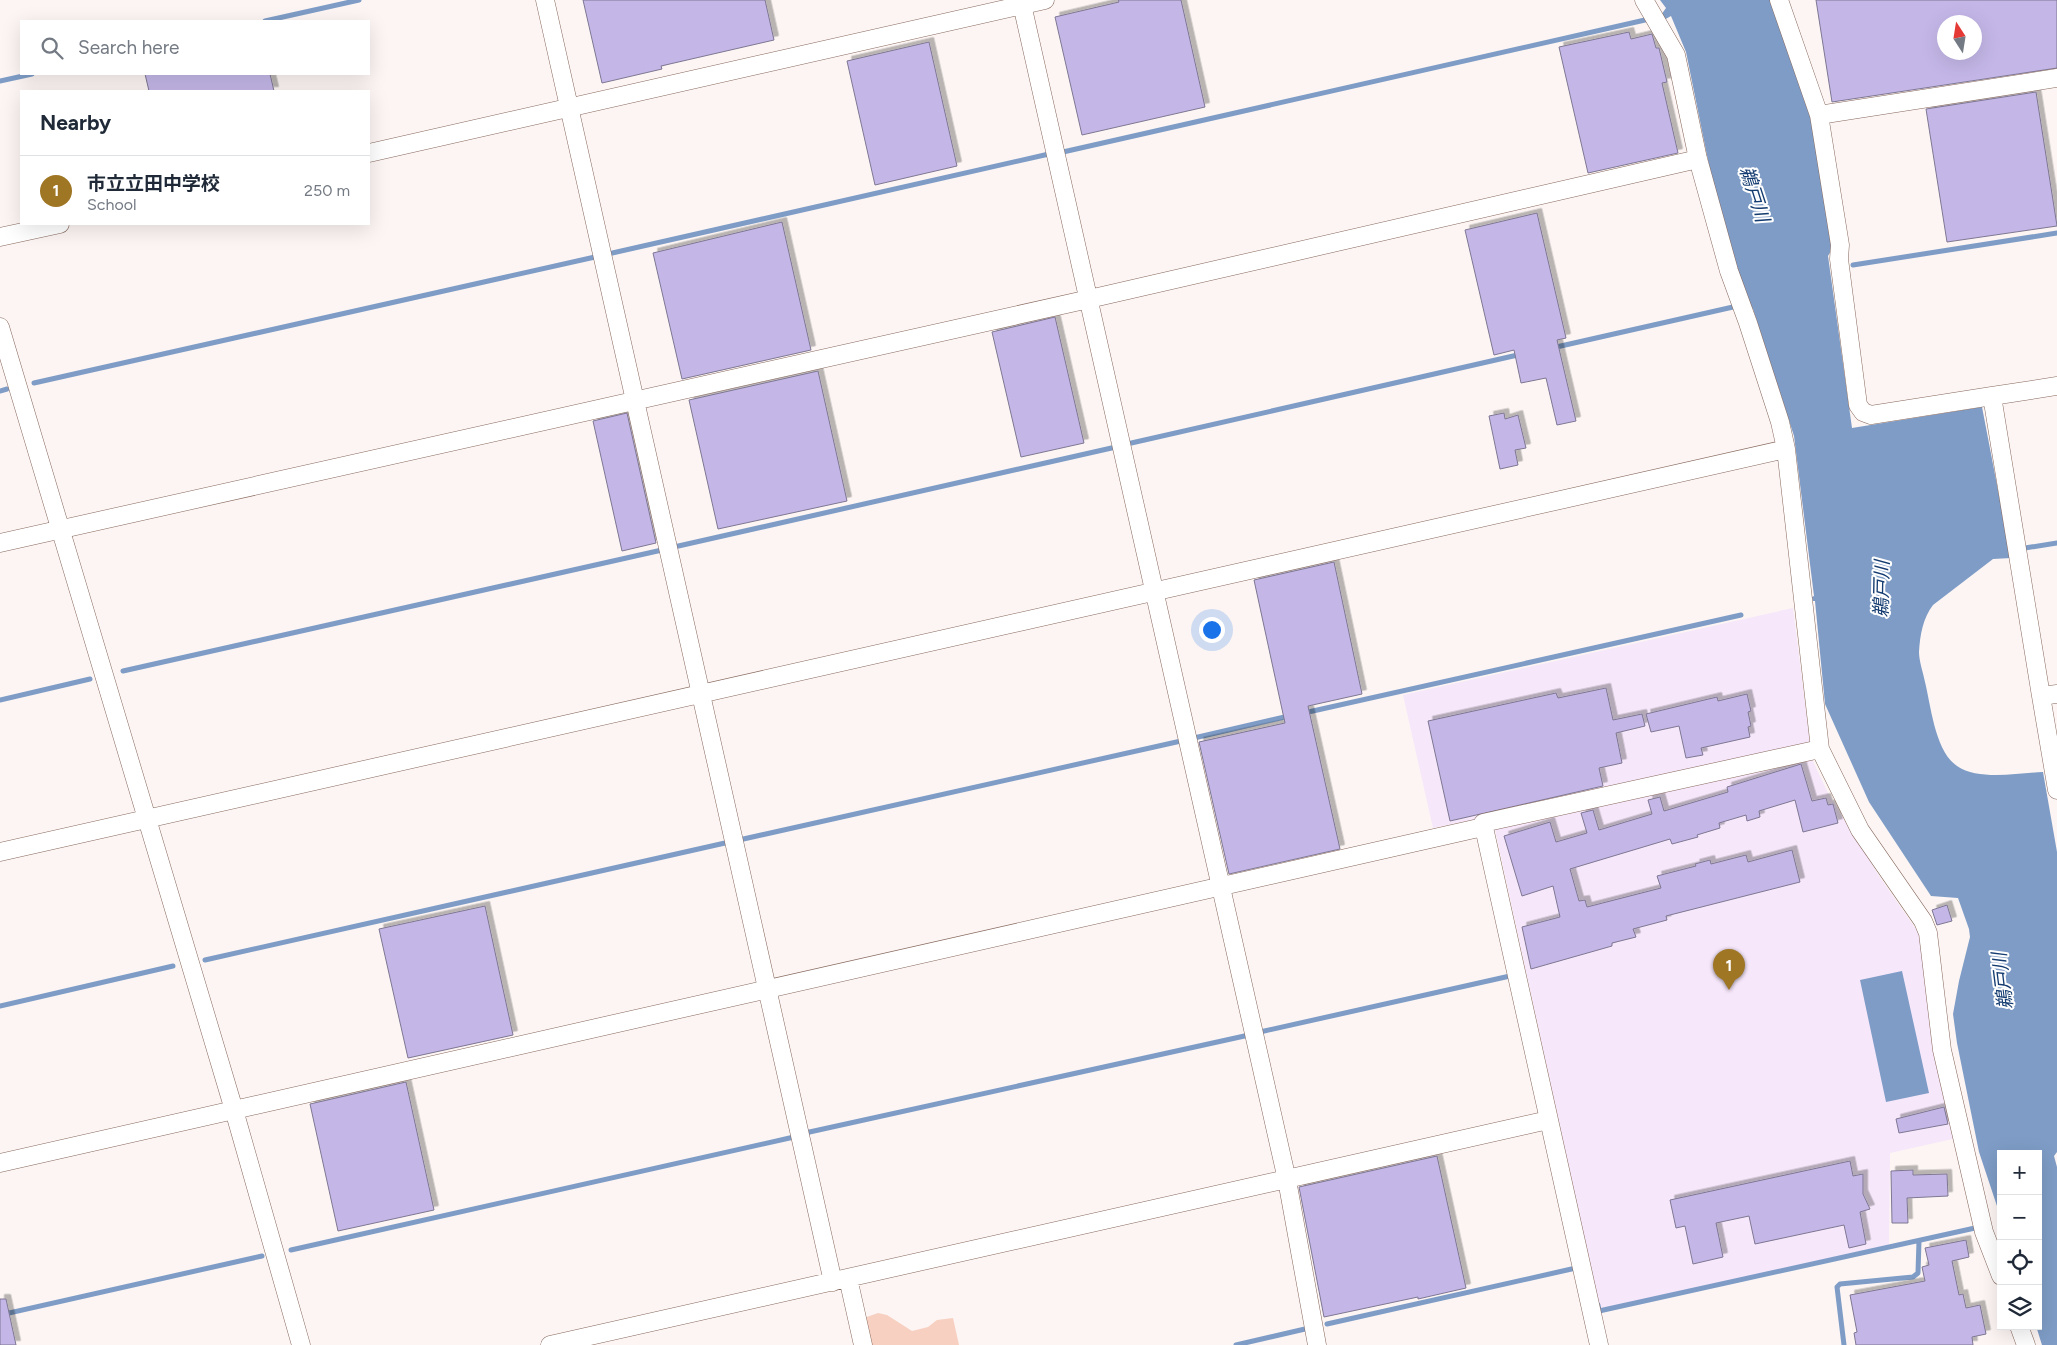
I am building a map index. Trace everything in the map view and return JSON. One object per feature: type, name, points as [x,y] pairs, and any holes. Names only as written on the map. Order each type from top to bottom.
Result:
[{"type":"street","points":[[545,0],[767,988],[841,1280],[863,1345]]},
{"type":"street","points":[[370,153],[1022,3],[1045,0]]},
{"type":"street","points":[[1644,0],[1676,55],[1698,159],[1729,271],[1780,422],[1786,449],[1820,749],[1860,830],[1923,921],[1928,933],[1942,1050],[1984,1232],[1997,1266]]},
{"type":"street","points":[[1779,0],[1819,115],[1840,245],[1839,259],[1858,405],[1863,412],[1871,415],[2057,386]]},
{"type":"street","points":[[1022,3],[1222,886],[1286,1180],[1318,1345]]},
{"type":"street","points":[[1819,115],[2057,78]]},
{"type":"street","points":[[0,543],[1089,299],[1698,159]]},
{"type":"street","points":[[0,237],[55,225]]},
{"type":"street","points":[[0,327],[234,1110],[301,1345]]},
{"type":"street","points":[[1992,396],[2049,695],[2057,790]]},
{"type":"street","points":[[0,852],[1786,449]]},
{"type":"street","points":[[1599,1345],[1482,823],[1820,749]]},
{"type":"street","points":[[0,1162],[1483,827]]},
{"type":"street","points":[[550,1345],[1548,1120]]},
{"type":"street","points":[[2020,1330],[2026,1345]]},
{"type":"shaded area","points":[[1793,608],[1812,759],[1827,791],[1849,828],[1879,876],[1920,935],[1957,1138],[1890,1153],[1889,1245],[1600,1309],[1492,816],[1433,828],[1403,695]]},
{"type":"shaded area","points":[[878,1313],[887,1315],[912,1331],[928,1327],[937,1320],[953,1318],[959,1345],[869,1345],[864,1318]]},
{"type":"water","name":"鵜戸川","points":[[1660,0],[1772,0],[1810,108],[1834,246],[1828,256],[1852,428],[1982,407],[2011,558],[1993,559],[1933,605],[1923,627],[1919,655],[1939,739],[1950,759],[1957,766],[1966,771],[1987,775],[2043,772],[2057,852],[2057,1152],[2054,1156],[2057,1167],[2057,1345],[2042,1345],[2037,1330],[2042,1330],[2042,1150],[1997,1150],[1997,1206],[1979,1152],[1953,1014],[1970,937],[1958,898],[1931,896],[1869,802],[1825,704],[1815,601],[1813,601],[1812,597],[1814,596],[1794,436],[1753,309],[1743,294],[1711,175],[1686,52],[1671,16],[1664,20],[1661,15],[1666,8]]},
{"type":"water","points":[[1902,971],[1929,1093],[1886,1102],[1860,980]]},
{"type":"building","points":[[583,0],[765,0],[774,40],[661,66],[662,69],[602,83]]},
{"type":"building","points":[[1118,0],[1181,0],[1205,107],[1082,135],[1055,17],[1119,2]]},
{"type":"building","points":[[1816,0],[2057,0],[2057,68],[1832,102]]},
{"type":"building","points":[[1629,32],[1631,39],[1652,34],[1656,48],[1659,48],[1667,82],[1662,83],[1678,153],[1588,173],[1559,47]]},
{"type":"building","points":[[929,42],[957,166],[875,185],[847,61]]},
{"type":"building","points":[[145,75],[270,75],[274,90],[149,90]]},
{"type":"building","points":[[2036,92],[2057,226],[1947,242],[1926,109]]},
{"type":"building","points":[[1537,213],[1566,338],[1557,340],[1576,421],[1557,425],[1546,378],[1521,383],[1514,350],[1494,355],[1465,230]]},
{"type":"building","points":[[782,222],[811,350],[682,379],[653,253]]},
{"type":"building","points":[[1055,317],[1084,443],[1021,457],[992,332]]},
{"type":"building","points":[[818,371],[847,501],[718,529],[689,400]]},
{"type":"building","points":[[627,413],[656,543],[622,551],[593,421]]},
{"type":"building","points":[[1504,413],[1505,419],[1518,415],[1526,448],[1515,450],[1518,465],[1500,469],[1489,416]]},
{"type":"building","points":[[1334,562],[1362,694],[1308,706],[1340,849],[1229,874],[1199,742],[1285,723],[1254,580]]},
{"type":"building","points":[[1606,688],[1613,720],[1642,714],[1645,726],[1616,733],[1622,763],[1599,768],[1603,786],[1450,821],[1428,721],[1556,693],[1558,698]]},
{"type":"building","points":[[1747,694],[1751,711],[1748,712],[1751,726],[1748,727],[1750,737],[1701,748],[1703,755],[1686,758],[1679,726],[1651,732],[1646,714],[1717,697],[1718,701]]},
{"type":"building","points":[[1801,764],[1812,801],[1826,798],[1828,805],[1833,804],[1838,823],[1803,832],[1795,800],[1759,811],[1760,817],[1747,821],[1746,815],[1719,823],[1720,828],[1697,835],[1698,837],[1672,844],[1670,839],[1570,869],[1579,901],[1585,900],[1587,907],[1661,888],[1657,876],[1696,866],[1695,864],[1710,860],[1711,864],[1746,855],[1748,862],[1792,850],[1800,882],[1666,916],[1667,920],[1633,929],[1636,937],[1612,943],[1612,946],[1531,969],[1522,927],[1560,917],[1553,886],[1522,896],[1504,836],[1550,822],[1556,842],[1587,833],[1581,813],[1593,810],[1599,830],[1652,814],[1648,800],[1660,797],[1664,811],[1728,792],[1727,787]]},
{"type":"building","points":[[1947,905],[1952,921],[1937,925],[1932,910]]},
{"type":"building","points":[[485,906],[513,1035],[408,1058],[379,929]]},
{"type":"building","points":[[406,1082],[434,1210],[338,1231],[310,1104]]},
{"type":"building","points":[[1944,1107],[1948,1124],[1899,1133],[1896,1119]]},
{"type":"building","points":[[1437,1156],[1466,1288],[1324,1317],[1299,1187]]},
{"type":"building","points":[[1850,1161],[1853,1176],[1863,1174],[1863,1194],[1870,1209],[1860,1212],[1866,1244],[1849,1248],[1844,1225],[1755,1244],[1749,1216],[1716,1223],[1723,1257],[1693,1264],[1685,1226],[1676,1228],[1670,1200]]},
{"type":"building","points":[[1913,1170],[1913,1175],[1947,1174],[1948,1196],[1907,1198],[1908,1223],[1892,1223],[1891,1171]]},
{"type":"building","points":[[1966,1240],[1969,1257],[1952,1261],[1959,1295],[1963,1294],[1966,1308],[1980,1305],[1986,1334],[1972,1337],[1973,1345],[1856,1345],[1854,1333],[1857,1332],[1850,1295],[1925,1281],[1922,1267],[1929,1265],[1925,1248]]},
{"type":"building","points":[[0,1299],[6,1299],[16,1345],[0,1345]]},
{"type":"waterway","points":[[269,20],[359,0]]},
{"type":"waterway","points":[[1063,152],[1645,20]]},
{"type":"waterway","points":[[0,81],[27,75]]},
{"type":"waterway","points":[[608,254],[1049,154]]},
{"type":"waterway","points":[[1853,265],[2057,233]]},
{"type":"waterway","points":[[34,383],[595,257]]},
{"type":"waterway","points":[[1552,348],[1733,307]]},
{"type":"waterway","points":[[1127,444],[1522,354]]},
{"type":"waterway","points":[[0,391],[7,389]]},
{"type":"waterway","points":[[674,547],[1116,447]]},
{"type":"waterway","points":[[2025,548],[2057,543]]},
{"type":"waterway","points":[[123,671],[662,550]]},
{"type":"waterway","points":[[1304,713],[1741,615]]},
{"type":"waterway","points":[[0,700],[90,679]]},
{"type":"waterway","points":[[1194,738],[1289,716]]},
{"type":"waterway","points":[[739,840],[1181,741]]},
{"type":"waterway","points":[[205,960],[725,843]]},
{"type":"waterway","points":[[0,1006],[173,966]]},
{"type":"waterway","points":[[1260,1032],[1510,976]]},
{"type":"waterway","points":[[805,1133],[1249,1035]]},
{"type":"waterway","points":[[291,1250],[794,1137]]},
{"type":"waterway","points":[[1598,1305],[1599,1311],[1975,1228]]},
{"type":"waterway","points":[[1844,1345],[1837,1287],[1840,1284],[1913,1277],[1918,1273],[1919,1241]]},
{"type":"waterway","points":[[0,1315],[262,1256]]},
{"type":"waterway","points":[[1327,1324],[1576,1268]]},
{"type":"waterway","points":[[1236,1345],[1305,1329]]},
{"type":"place","name":"市立立田中学校","points":[[1729,990]]}]
